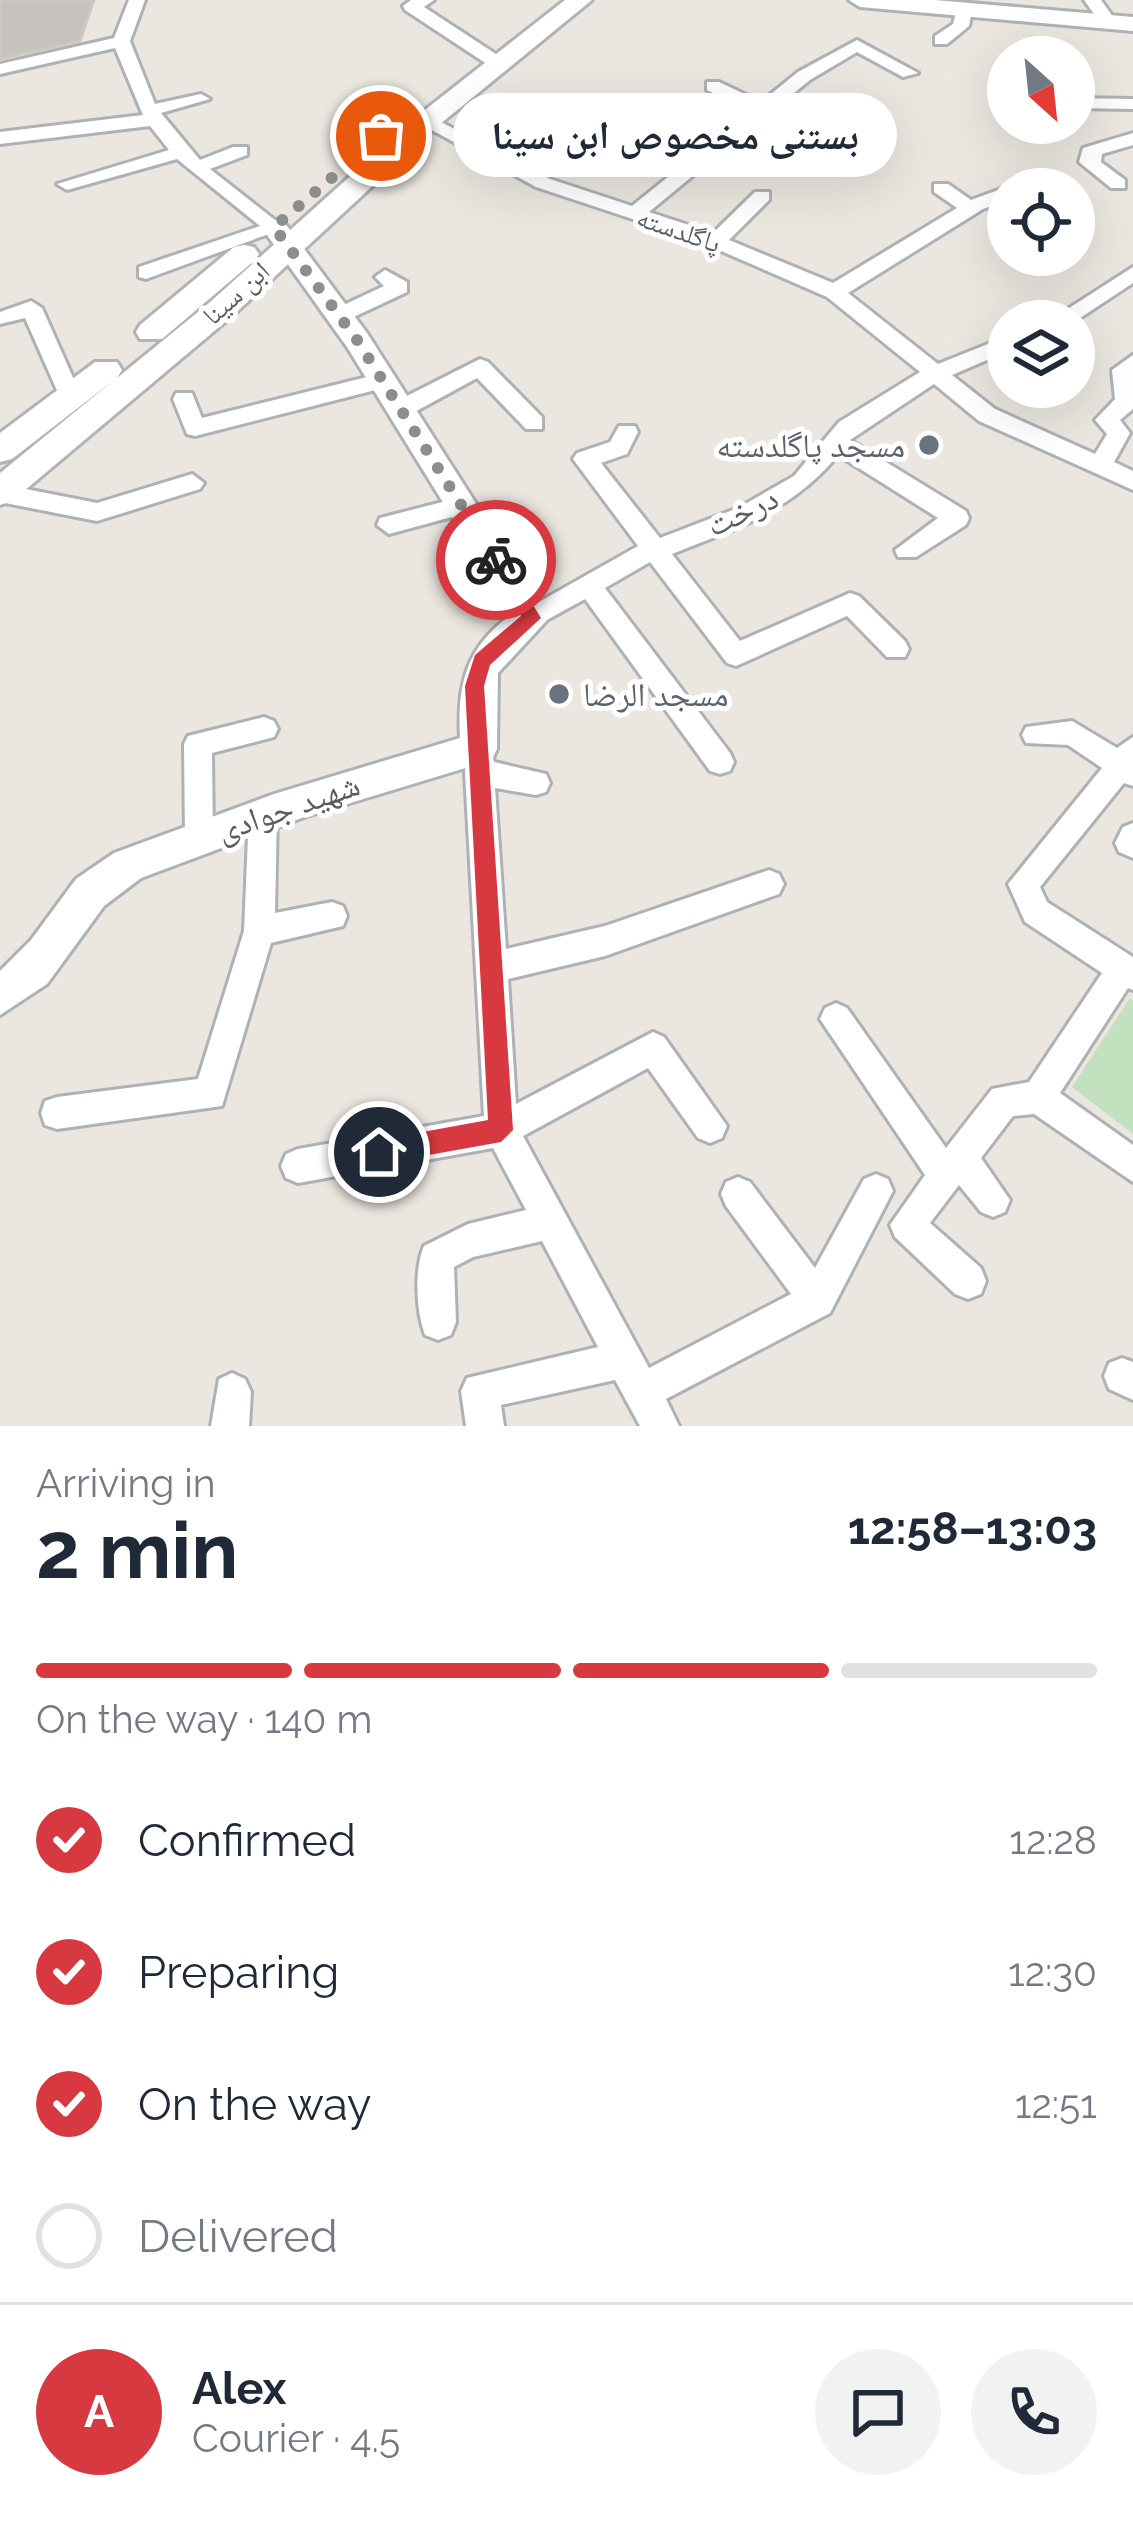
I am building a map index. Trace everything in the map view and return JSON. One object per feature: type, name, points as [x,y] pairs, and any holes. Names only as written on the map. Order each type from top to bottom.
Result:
[{"type":"main road","name":"ابن سینا","points":[[488,58],[539,0]]},
{"type":"main road","name":"ابن سینا","points":[[0,450],[282,236],[488,58],[580,0]]},
{"type":"main road","name":"ابن سینا","points":[[0,492],[220,310],[282,236]]},
{"type":"street","points":[[137,0],[121,41],[149,116],[178,153],[282,236],[383,380],[532,618],[482,660],[474,686],[501,1130],[660,1426]]},
{"type":"street","points":[[426,0],[411,6],[488,58]]},
{"type":"street","points":[[860,0],[1133,24]]},
{"type":"street","points":[[1092,0],[1108,21]]},
{"type":"street","points":[[941,40],[961,26],[964,10]]},
{"type":"street","points":[[0,69],[37,68],[121,41]]},
{"type":"street","points":[[634,214],[804,76],[857,45],[909,73]]},
{"type":"street","points":[[713,86],[762,109]]},
{"type":"street","points":[[0,138],[149,116],[202,99]]},
{"type":"street","points":[[1095,101],[1133,104]]},
{"type":"street","name":"پاگلدسته","points":[[417,118],[543,183],[716,241],[834,292],[987,415],[1133,481]]},
{"type":"street","points":[[673,127],[715,144]]},
{"type":"street","points":[[734,130],[780,158],[794,149]]},
{"type":"street","points":[[1118,184],[1088,161],[1095,158],[1090,152],[1133,139]]},
{"type":"street","points":[[195,168],[240,151]]},
{"type":"street","points":[[68,184],[178,153]]},
{"type":"street","points":[[941,188],[970,208]]},
{"type":"street","points":[[716,241],[762,196]]},
{"type":"street","points":[[834,292],[987,201]]},
{"type":"street","points":[[146,272],[282,236]]},
{"type":"street","points":[[748,280],[773,266]]},
{"type":"street","points":[[1093,300],[1133,274]]},
{"type":"street","points":[[338,316],[400,287],[385,277]]},
{"type":"street","points":[[5,318],[32,308],[71,398]]},
{"type":"street","name":"درخت","points":[[532,618],[653,550],[747,514],[802,482],[847,428],[932,375],[987,352]]},
{"type":"street","points":[[401,409],[480,367],[534,422]]},
{"type":"street","points":[[1100,466],[1119,433],[1106,420],[1127,402],[1130,378]]},
{"type":"street","points":[[184,399],[195,428],[383,380]]},
{"type":"street","points":[[627,432],[620,448],[585,459],[736,655],[850,603],[896,650]]},
{"type":"street","points":[[835,442],[957,518],[907,550]]},
{"type":"street","points":[[0,492],[97,512],[192,482]]},
{"type":"street","points":[[389,525],[462,506]]},
{"type":"street","points":[[590,587],[720,762]]},
{"type":"street","points":[[199,837],[198,744],[264,729]]},
{"type":"street","points":[[1036,735],[1072,733],[1129,763],[1023,884],[1036,912],[1128,972],[1038,1097]]},
{"type":"street","points":[[479,760],[536,783]]},
{"type":"street","name":"شهید جوادی","points":[[0,994],[59,942],[78,905],[105,879],[308,795],[479,760]]},
{"type":"street","points":[[56,1113],[211,1094],[259,931],[263,812]]},
{"type":"street","points":[[493,967],[604,941],[769,884]]},
{"type":"street","points":[[259,931],[332,916]]},
{"type":"street","points":[[836,1019],[952,1167],[993,1200]]},
{"type":"street","points":[[298,1166],[501,1130],[653,1048],[710,1126]]},
{"type":"street","points":[[968,1281],[907,1225],[1004,1101],[1038,1097],[1133,1166]]},
{"type":"street","points":[[485,1426],[479,1391],[634,1375],[817,1300],[875,1191]]},
{"type":"street","points":[[738,1194],[817,1300]]},
{"type":"street","points":[[438,1322],[436,1258],[468,1241],[551,1222]]},
{"type":"green space","points":[[1130,998],[1133,1001],[1133,1134],[1072,1087]]},
{"type":"building","points":[[0,0],[94,0],[80,41],[0,59]]},
{"type":"way so far","points":[[381,136],[274,227],[357,340],[496,560]]},
{"type":"place","name":"بستنی مخصوص ابن سینا","points":[[381,136]]},
{"type":"place","name":"مسجد پاگلدسته","points":[[929,445]]},
{"type":"place","name":"مسجد الرضا","points":[[559,694]]},
{"type":"route","points":[[379,1152],[501,1130],[474,686],[482,660],[532,618],[496,560]]}]
